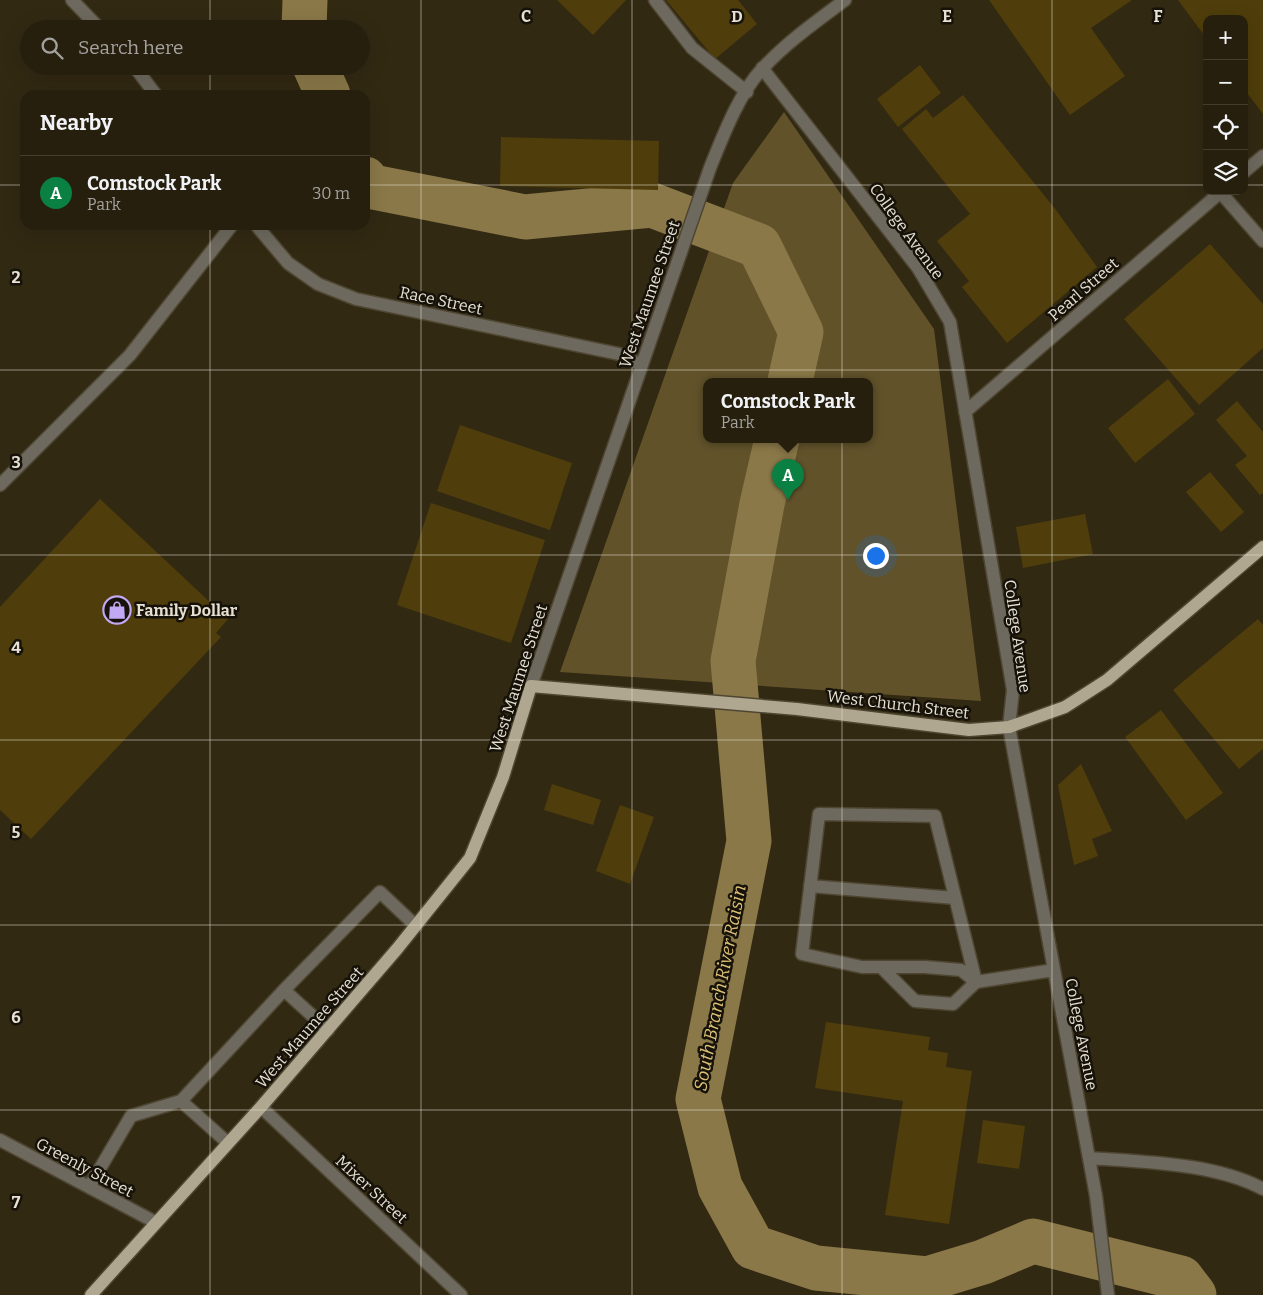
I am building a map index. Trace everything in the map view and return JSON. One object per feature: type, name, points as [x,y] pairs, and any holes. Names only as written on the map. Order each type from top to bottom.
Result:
[{"type":"main road","name":"West Church Street","points":[[531,686],[798,708],[969,730],[1009,727],[1065,707],[1107,680],[1263,547]]},
{"type":"main road","name":"West Maumee Street","points":[[90,1295],[328,1030],[416,926],[470,858],[503,777],[531,686]]},
{"type":"street","points":[[72,0],[91,20]]},
{"type":"street","points":[[655,0],[692,48],[746,92]]},
{"type":"street","name":"West Maumee Street","points":[[531,686],[710,168],[734,110],[762,68],[810,27],[846,0]]},
{"type":"street","name":"College Avenue","points":[[762,68],[922,276],[950,322],[1013,690],[1009,727],[1096,1196],[1108,1295]]},
{"type":"street","points":[[141,75],[152,90]]},
{"type":"street","points":[[1248,169],[1263,156]]},
{"type":"street","name":"Pearl Street","points":[[965,412],[1218,195]]},
{"type":"street","points":[[1224,195],[1263,241]]},
{"type":"street","points":[[0,486],[130,355],[228,230]]},
{"type":"street","name":"Race Street","points":[[260,230],[288,263],[318,284],[356,299],[619,354],[641,365]]},
{"type":"street","points":[[819,814],[935,816],[976,982],[961,970],[862,966],[802,954],[819,814]]},
{"type":"street","points":[[810,886],[955,898]]},
{"type":"street","points":[[89,1187],[131,1116],[181,1101],[284,990],[380,892],[416,926]]},
{"type":"street","points":[[881,967],[915,1001],[952,1004],[976,982],[1054,970]]},
{"type":"street","points":[[284,990],[328,1030]]},
{"type":"street","points":[[181,1101],[228,1143]]},
{"type":"street","name":"Mixer Street","points":[[261,1106],[461,1295]]},
{"type":"street","name":"Greenly Street","points":[[0,1140],[155,1222]]},
{"type":"street","points":[[1089,1158],[1177,1164],[1250,1182],[1263,1189]]},
{"type":"shaded area","points":[[784,112],[934,329],[981,701],[560,672],[733,183]]},
{"type":"building","points":[[557,0],[626,0],[593,35]]},
{"type":"building","points":[[666,0],[738,0],[757,24],[715,59]]},
{"type":"building","points":[[989,0],[1132,0],[1091,28],[1125,76],[1070,115]]},
{"type":"building","points":[[1178,0],[1263,0],[1263,114],[1248,94],[1248,15],[1203,15],[1203,34]]},
{"type":"building","points":[[920,65],[941,93],[898,127],[877,99]]},
{"type":"building","points":[[963,95],[1056,210],[1097,267],[1007,343],[962,287],[969,281],[937,241],[970,214],[902,129],[926,109],[933,118]]},
{"type":"building","points":[[501,137],[659,141],[658,190],[500,186]]},
{"type":"building","points":[[1210,244],[1263,304],[1263,348],[1199,405],[1124,319]]},
{"type":"building","points":[[1168,379],[1195,414],[1135,463],[1108,428]]},
{"type":"building","points":[[1237,401],[1263,432],[1263,493],[1260,495],[1235,465],[1247,456],[1216,420]]},
{"type":"building","points":[[460,425],[572,463],[550,530],[437,491]]},
{"type":"building","points":[[1210,472],[1244,512],[1221,532],[1186,492]]},
{"type":"building","points":[[100,499],[228,619],[216,633],[221,637],[31,839],[0,810],[0,607]]},
{"type":"building","points":[[431,503],[545,540],[511,643],[397,605]]},
{"type":"building","points":[[1085,514],[1093,554],[1023,568],[1016,527]]},
{"type":"building","points":[[1258,619],[1263,625],[1263,749],[1239,769],[1173,690]]},
{"type":"building","points":[[1161,710],[1223,793],[1186,820],[1125,737]]},
{"type":"building","points":[[1081,764],[1112,831],[1092,839],[1098,856],[1074,865],[1058,785]]},
{"type":"building","points":[[552,784],[601,800],[593,825],[544,810]]},
{"type":"building","points":[[620,805],[654,817],[630,884],[596,871]]},
{"type":"building","points":[[826,1022],[930,1037],[928,1050],[948,1053],[946,1067],[972,1071],[949,1224],[885,1215],[903,1101],[815,1088]]},
{"type":"building","points":[[983,1120],[1025,1126],[1019,1169],[977,1163]]},
{"type":"waterway","points":[[304,20],[305,0]]},
{"type":"waterway","points":[[319,75],[326,90]]},
{"type":"waterway","name":"South Branch River Raisin","points":[[370,186],[525,217],[652,205],[759,246],[801,332],[791,378]]},
{"type":"waterway","name":"South Branch River Raisin","points":[[776,443],[762,504],[733,661],[749,841],[698,1099],[720,1187],[753,1247],[816,1268],[927,1279],[983,1262],[1033,1241],[1181,1278],[1194,1295]]},
{"type":"place","name":"Comstock Park","points":[[788,500]]},
{"type":"place","name":"Family Dollar","points":[[117,610]]}]
